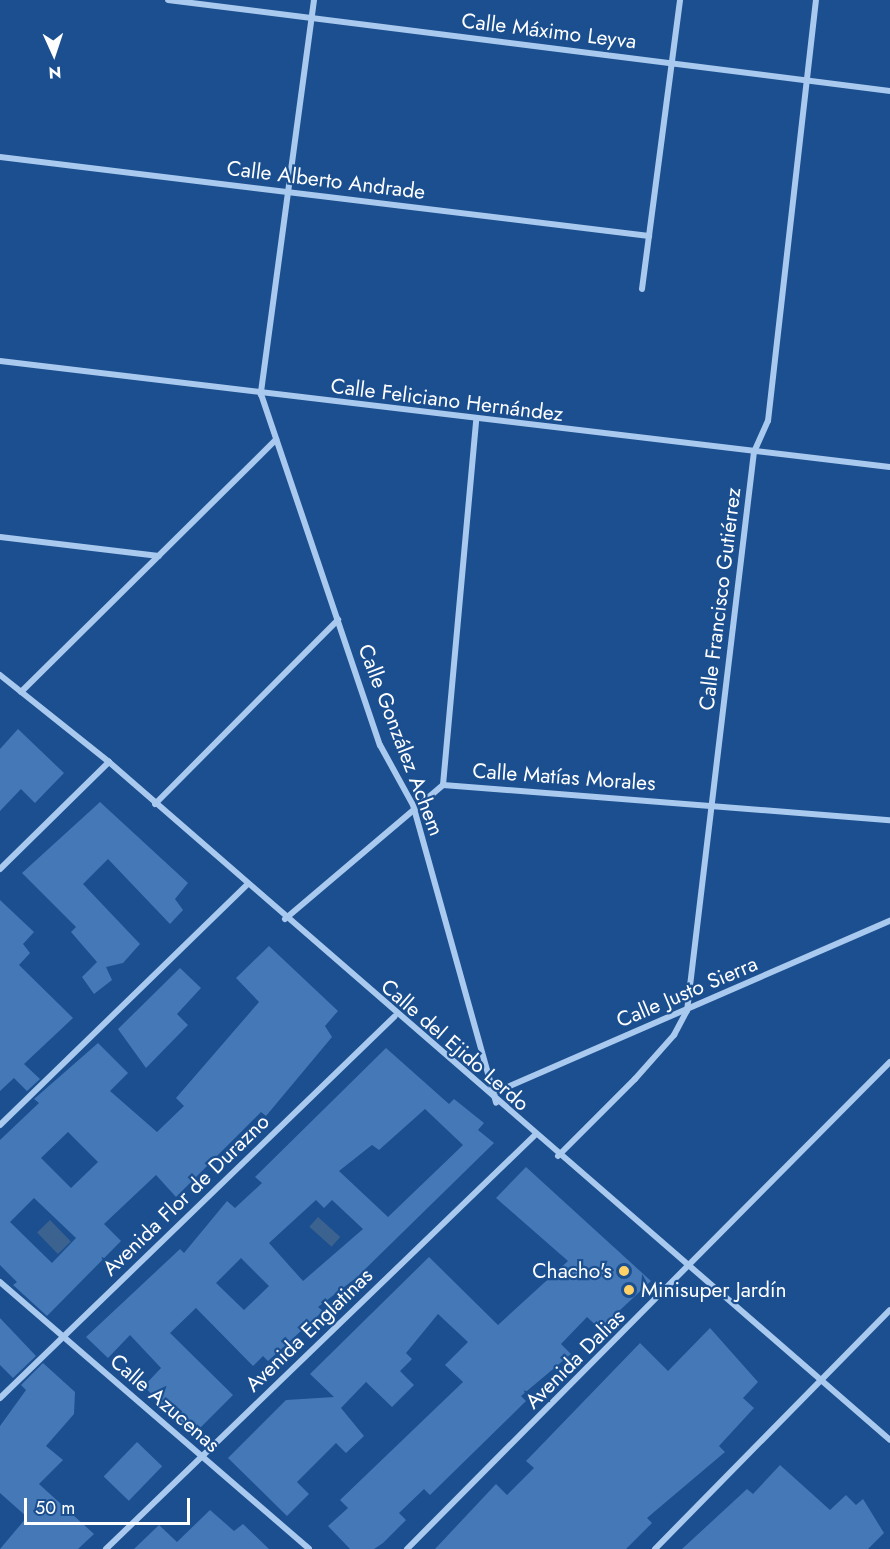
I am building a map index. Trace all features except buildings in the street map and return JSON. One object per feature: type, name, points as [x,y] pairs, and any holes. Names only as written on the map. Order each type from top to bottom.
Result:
[{"type":"street","name":"Calle Máximo Leyva","points":[[168,0],[890,91]]},
{"type":"street","points":[[261,394],[290,193],[314,0]]},
{"type":"street","points":[[642,289],[680,0]]},
{"type":"street","name":"Calle Francisco Gutiérrez","points":[[558,1156],[635,1079],[674,1035],[687,1011],[754,452],[768,421],[816,0]]},
{"type":"street","name":"Calle Alberto Andrade","points":[[0,157],[649,236]]},
{"type":"street","name":"Calle Feliciano Hernández","points":[[0,361],[476,421],[890,467]]},
{"type":"street","name":"Calle González Achem","points":[[261,394],[380,745],[413,805],[496,1092],[496,1103]]},
{"type":"street","points":[[442,785],[476,421]]},
{"type":"street","points":[[21,692],[276,440]]},
{"type":"street","points":[[0,537],[159,556]]},
{"type":"street","points":[[155,804],[338,620]]},
{"type":"street","name":"Calle del Ejido Lerdo","points":[[0,675],[109,762],[395,1016],[890,1440]]},
{"type":"street","points":[[0,869],[109,762]]},
{"type":"street","name":"Calle Matías Morales","points":[[285,919],[413,805],[442,785],[711,804],[890,820]]},
{"type":"street","points":[[0,1125],[247,885]]},
{"type":"street","name":"Calle Justo Sierra","points":[[496,1092],[890,921]]},
{"type":"street","name":"Avenida Flor de Durazno","points":[[0,1398],[395,1016]]},
{"type":"street","name":"Avenida Dalias","points":[[407,1549],[690,1269],[890,1062]]},
{"type":"street","name":"Avenida Englatinas","points":[[106,1549],[536,1135]]},
{"type":"street","name":"Calle Azucenas","points":[[0,1282],[309,1549]]},
{"type":"street","points":[[655,1549],[890,1310]]},
{"type":"water","points":[[318,1217],[340,1237],[332,1247],[309,1227]]},
{"type":"water","points":[[50,1220],[71,1242],[58,1254],[37,1233]]},
{"type":"place","name":"Chacho's","points":[[624,1271]]},
{"type":"place","name":"Minisuper Jardín","points":[[629,1290]]}]
